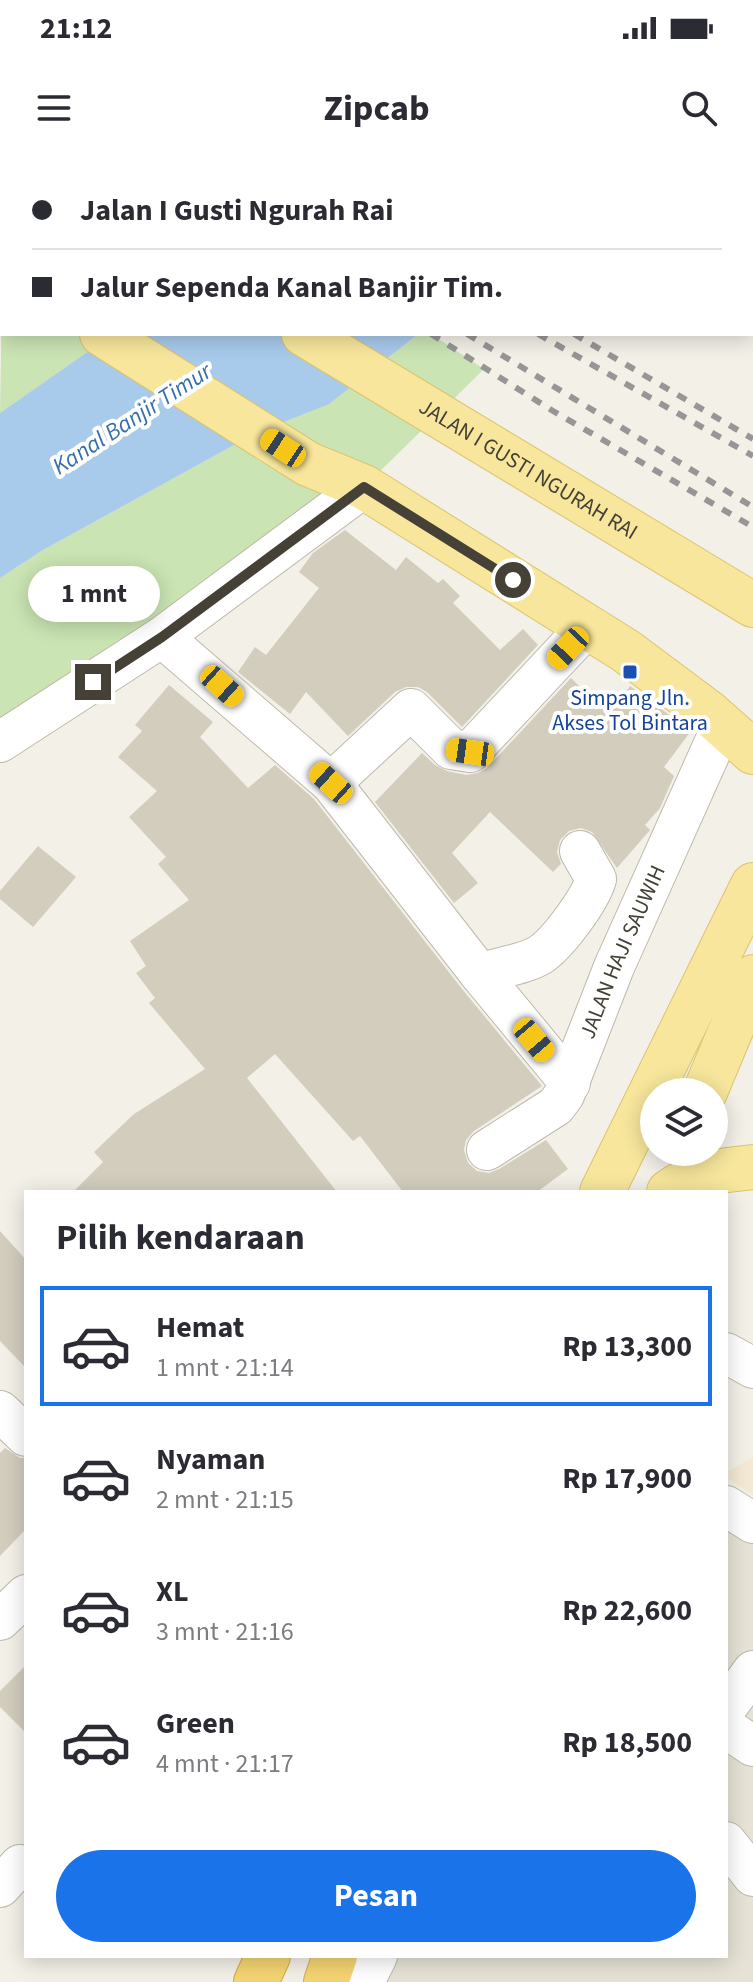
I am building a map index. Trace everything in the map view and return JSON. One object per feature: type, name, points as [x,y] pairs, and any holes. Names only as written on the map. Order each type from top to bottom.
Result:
[{"type":"highway","points":[[256,1982],[267,1958]]},
{"type":"highway","points":[[326,1982],[334,1958]]},
{"type":"main road","points":[[105,336],[308,464],[364,487],[587,627],[667,680],[742,743]]},
{"type":"main road","name":"JALAN I GUSTI NGURAH RAI","points":[[307,336],[753,605]]},
{"type":"main road","points":[[603,1190],[753,885]]},
{"type":"main road","points":[[711,1078],[753,977]]},
{"type":"main road","points":[[672,1190],[714,1166]]},
{"type":"street","points":[[0,742],[162,637],[364,487]]},
{"type":"street","points":[[331,783],[411,709],[451,749],[470,752],[587,627]]},
{"type":"street","points":[[162,637],[331,783],[480,974],[570,1083]]},
{"type":"street","name":"JALAN HAJI SAUWIH","points":[[487,1150],[556,1106],[570,1083],[614,967],[742,743]]},
{"type":"street","points":[[480,974],[540,955],[577,916],[596,879],[580,851]]},
{"type":"street","points":[[728,1354],[753,1368]]},
{"type":"street","points":[[0,1411],[24,1434]]},
{"type":"street","points":[[728,1507],[753,1523]]},
{"type":"street","points":[[0,1620],[24,1597]]},
{"type":"street","points":[[728,1705],[753,1671]]},
{"type":"street","points":[[728,1729],[753,1746]]},
{"type":"street","points":[[728,1845],[753,1876]]},
{"type":"street","points":[[364,1982],[376,1958]]},
{"type":"shaded area","points":[[753,1457],[753,1495],[728,1478],[728,1472]]},
{"type":"shaded area","points":[[728,1508],[753,1524],[753,1982],[365,1982],[377,1958],[728,1958]]},
{"type":"green space","points":[[1,336],[110,336],[0,413]]},
{"type":"green space","points":[[413,336],[434,336],[484,369],[364,487],[0,743],[0,578],[43,550],[258,432]]},
{"type":"water","name":"Kanal Banjir Timur","points":[[110,336],[415,336],[329,404],[258,432],[43,550],[0,578],[0,413]]},
{"type":"building","points":[[345,530],[396,570],[406,557],[438,583],[443,579],[460,596],[453,603],[500,650],[523,629],[538,645],[462,727],[427,692],[418,687],[406,687],[395,692],[348,736],[306,692],[290,714],[238,672],[255,647],[266,655],[319,588],[299,572],[313,553]]},
{"type":"building","points":[[571,678],[609,715],[630,686],[691,731],[664,767],[674,776],[660,808],[645,825],[650,830],[617,868],[592,832],[581,828],[569,831],[560,840],[557,852],[561,864],[553,872],[490,812],[452,853],[478,883],[454,903],[375,802],[422,753],[447,771],[466,775],[487,768]]},
{"type":"building","points":[[169,685],[213,722],[200,737],[248,788],[275,765],[314,799],[542,1086],[474,1131],[466,1140],[464,1150],[468,1163],[477,1171],[489,1173],[546,1140],[568,1169],[540,1190],[401,1190],[360,1136],[353,1141],[275,1054],[247,1078],[335,1190],[75,1190],[103,1162],[94,1152],[134,1114],[205,1069],[149,1003],[155,998],[136,973],[146,966],[130,941],[189,900],[158,864],[166,857],[129,817],[157,791],[118,757],[142,731],[135,725]]},
{"type":"building","points":[[38,846],[76,877],[33,927],[0,899],[0,891]]},
{"type":"building","points":[[0,1231],[24,1258],[24,1366],[0,1341]]},
{"type":"building","points":[[5,1448],[24,1458],[24,1531],[0,1556],[0,1453]]},
{"type":"building","points":[[24,1667],[24,1731],[0,1707],[0,1691]]},
{"type":"railway","points":[[434,336],[553,411],[753,527]]},
{"type":"railway","points":[[470,336],[753,507]]},
{"type":"railway","points":[[542,336],[753,456]]},
{"type":"railway","points":[[577,336],[753,439]]},
{"type":"place","name":"Simpang Jln. Akses Tol Bintara","points":[[630,672]]},
{"type":"route","points":[[93,682],[162,637],[364,487],[513,580]]}]
